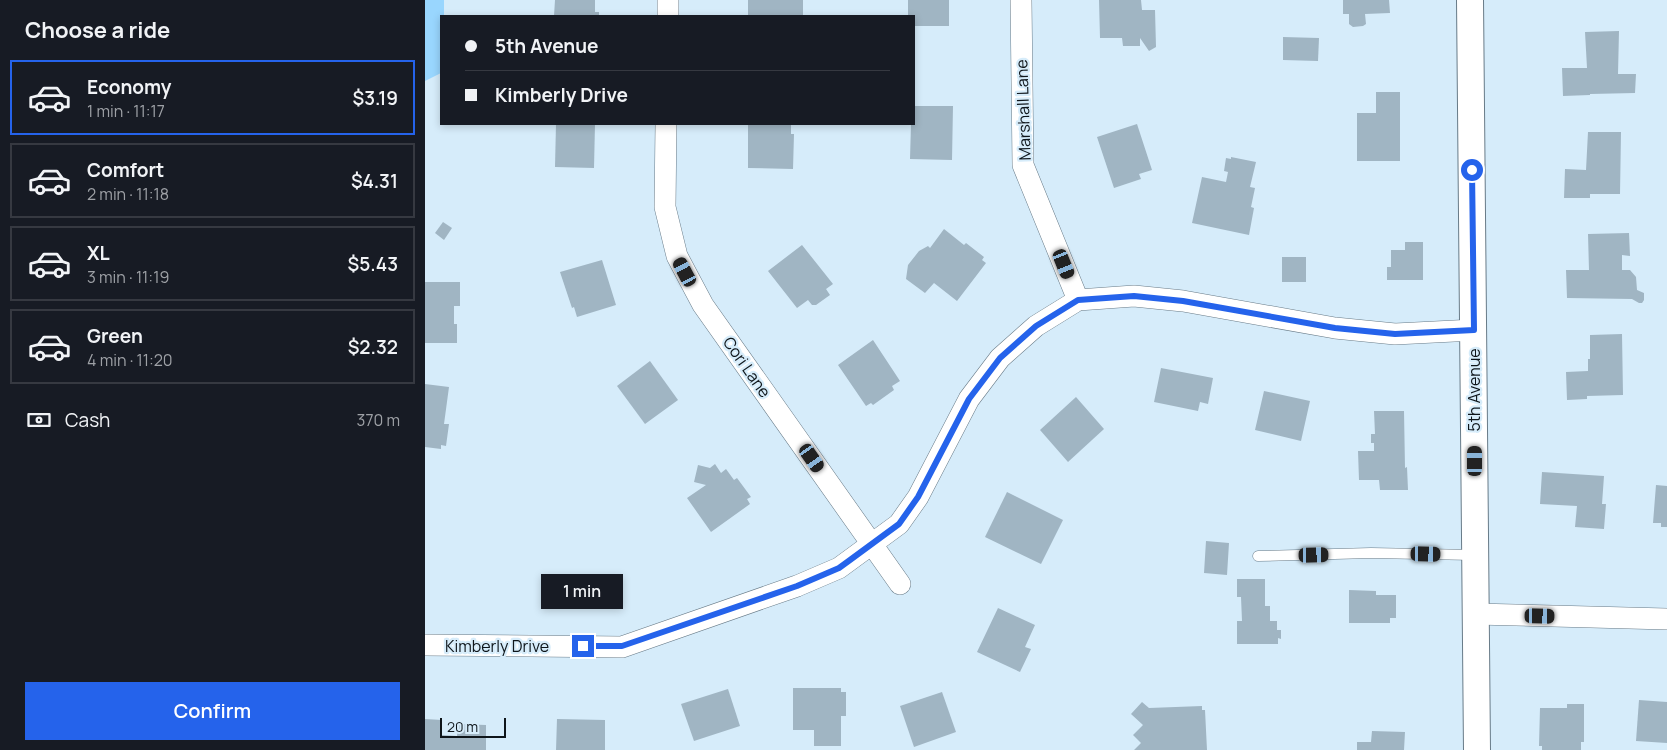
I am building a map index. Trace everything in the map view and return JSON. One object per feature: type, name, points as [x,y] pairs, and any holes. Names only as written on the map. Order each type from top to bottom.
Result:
[{"type":"street","points":[[668,0],[668,15]]},
{"type":"street","name":"Marshall Lane","points":[[1021,0],[1023,164],[1078,300]]},
{"type":"street","name":"5th Avenue","points":[[1470,0],[1477,750]]},
{"type":"street","name":"Cori Lane","points":[[666,125],[665,207],[677,256],[703,305],[900,584]]},
{"type":"street","name":"Kimberly Drive","points":[[425,645],[622,646],[797,586],[839,568],[899,524],[918,497],[969,399],[1000,358],[1036,326],[1078,300],[1134,296],[1183,301],[1335,328],[1395,334],[1474,330]]},
{"type":"street","points":[[1475,614],[1667,619]]},
{"type":"lane","points":[[1258,556],[1371,554],[1475,556]]},
{"type":"shaded area","points":[[425,0],[444,0],[444,15],[440,15],[440,74],[425,81]]},
{"type":"building","points":[[555,0],[595,0],[595,12],[599,12],[599,15],[554,15]]},
{"type":"building","points":[[748,0],[803,0],[803,15],[748,15]]},
{"type":"building","points":[[908,0],[949,0],[949,26],[915,26],[915,15],[908,15]]},
{"type":"building","points":[[1099,0],[1141,0],[1142,10],[1155,10],[1156,47],[1149,51],[1140,38],[1140,46],[1123,46],[1122,38],[1100,38]]},
{"type":"building","points":[[1343,0],[1389,0],[1390,13],[1365,14],[1366,24],[1353,27],[1349,24],[1349,14],[1343,14]]},
{"type":"building","points":[[1619,31],[1618,74],[1636,74],[1635,93],[1563,96],[1562,68],[1587,68],[1585,32]]},
{"type":"building","points":[[1283,37],[1319,38],[1318,61],[1283,60]]},
{"type":"building","points":[[1376,92],[1400,92],[1400,161],[1357,161],[1357,113],[1376,113]]},
{"type":"building","points":[[915,106],[953,106],[952,160],[910,159],[911,125],[915,125]]},
{"type":"building","points":[[1137,124],[1152,170],[1139,174],[1141,179],[1114,188],[1097,137]]},
{"type":"building","points":[[556,125],[595,125],[594,168],[555,167]]},
{"type":"building","points":[[748,125],[791,125],[791,134],[794,134],[793,169],[748,168]]},
{"type":"building","points":[[1588,132],[1621,132],[1620,194],[1590,194],[1590,198],[1564,198],[1565,169],[1586,170]]},
{"type":"building","points":[[1231,157],[1256,162],[1250,187],[1255,188],[1251,207],[1254,208],[1249,235],[1192,223],[1202,177],[1226,182],[1228,172],[1224,171],[1226,158],[1231,159]]},
{"type":"building","points":[[443,222],[452,228],[444,240],[435,233]]},
{"type":"building","points":[[944,229],[964,245],[966,243],[984,257],[982,260],[986,263],[957,301],[934,283],[925,293],[906,279],[908,265],[919,251],[928,246],[930,248]]},
{"type":"building","points":[[1629,233],[1630,256],[1622,255],[1622,270],[1630,270],[1636,277],[1637,290],[1644,293],[1642,303],[1632,299],[1567,298],[1566,270],[1589,270],[1588,234]]},
{"type":"building","points":[[1405,242],[1423,242],[1423,280],[1387,280],[1387,267],[1391,267],[1391,250],[1405,250]]},
{"type":"building","points":[[802,245],[833,284],[826,289],[830,295],[816,305],[812,305],[808,300],[797,308],[768,271]]},
{"type":"building","points":[[1282,257],[1306,257],[1306,282],[1282,282]]},
{"type":"building","points":[[602,260],[616,305],[577,317],[560,272]]},
{"type":"building","points":[[425,282],[460,282],[460,306],[454,306],[454,324],[457,324],[457,343],[425,343]]},
{"type":"building","points":[[1622,334],[1623,395],[1587,396],[1587,399],[1567,400],[1566,372],[1588,371],[1590,335]]},
{"type":"building","points":[[873,340],[900,381],[892,386],[894,390],[873,405],[871,403],[866,406],[838,365]]},
{"type":"building","points":[[650,361],[678,400],[645,424],[617,386]]},
{"type":"building","points":[[1161,368],[1213,378],[1208,404],[1200,402],[1198,411],[1154,402]]},
{"type":"building","points":[[425,384],[449,387],[444,424],[449,424],[446,446],[441,445],[441,449],[425,447]]},
{"type":"building","points":[[1264,391],[1310,401],[1301,441],[1255,430]]},
{"type":"building","points":[[1076,397],[1104,429],[1068,462],[1040,430]]},
{"type":"building","points":[[1374,411],[1404,411],[1405,468],[1407,467],[1408,490],[1380,490],[1379,480],[1359,480],[1358,451],[1374,451],[1374,443],[1371,443],[1371,434],[1375,434]]},
{"type":"building","points":[[715,464],[721,473],[726,469],[734,480],[737,478],[751,497],[747,499],[750,504],[711,532],[687,498],[706,485],[694,482],[698,465],[710,468]]},
{"type":"building","points":[[1542,472],[1604,476],[1602,504],[1606,504],[1604,529],[1575,527],[1577,506],[1540,504]]},
{"type":"building","points":[[1656,485],[1667,486],[1667,527],[1661,527],[1661,523],[1653,523]]},
{"type":"building","points":[[1007,492],[1063,520],[1041,564],[985,537]]},
{"type":"building","points":[[1206,541],[1229,543],[1227,575],[1204,573]]},
{"type":"building","points":[[1237,579],[1265,579],[1265,606],[1270,606],[1270,621],[1277,621],[1277,630],[1281,630],[1281,639],[1278,638],[1278,644],[1237,644],[1237,621],[1242,621],[1241,597],[1237,597]]},
{"type":"building","points":[[1349,590],[1376,591],[1376,595],[1396,595],[1396,618],[1390,618],[1390,623],[1349,623]]},
{"type":"building","points":[[998,608],[1035,625],[1025,647],[1031,649],[1020,672],[977,652]]},
{"type":"building","points":[[793,688],[841,688],[841,692],[846,692],[846,716],[841,716],[841,746],[814,746],[814,730],[793,730]]},
{"type":"building","points":[[728,689],[740,726],[694,741],[681,704]]},
{"type":"building","points":[[942,692],[956,732],[914,747],[900,706]]},
{"type":"building","points":[[1639,700],[1667,702],[1667,743],[1636,741]]},
{"type":"building","points":[[1142,702],[1149,708],[1202,706],[1202,710],[1205,710],[1207,750],[1134,750],[1141,743],[1133,735],[1143,725],[1131,714]]},
{"type":"building","points":[[1567,704],[1584,704],[1584,742],[1581,742],[1581,750],[1542,750],[1542,746],[1539,746],[1540,708],[1567,708]]},
{"type":"building","points":[[425,719],[442,720],[442,735],[457,736],[458,724],[486,725],[486,750],[425,750]]},
{"type":"building","points":[[557,719],[605,720],[605,750],[556,750]]},
{"type":"building","points":[[1372,731],[1405,732],[1404,750],[1357,750],[1357,742],[1371,742]]},
{"type":"route","points":[[583,646],[622,646],[797,586],[839,568],[899,524],[918,497],[969,399],[1000,358],[1036,326],[1078,300],[1134,296],[1183,301],[1335,328],[1395,334],[1474,330],[1472,170]]}]
